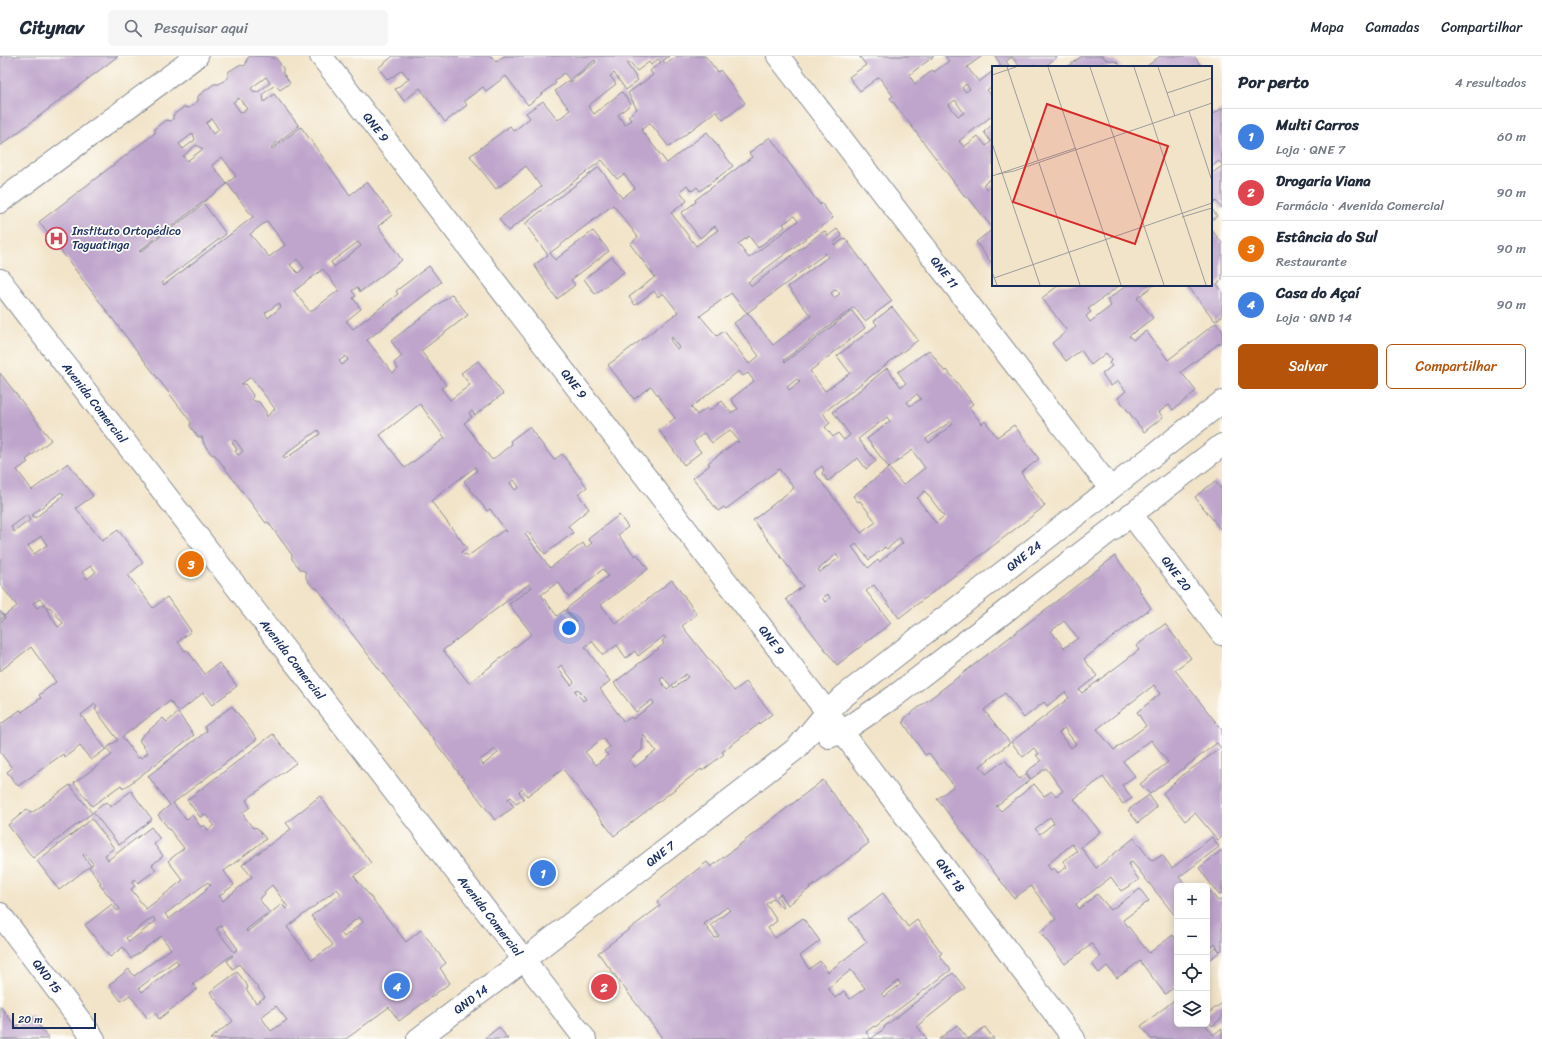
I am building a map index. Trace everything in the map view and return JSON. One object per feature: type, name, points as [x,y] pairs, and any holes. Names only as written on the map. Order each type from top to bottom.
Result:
[{"type":"street","points":[[0,202],[197,56]]},
{"type":"street","name":"QNE 9","points":[[321,56],[827,712]]},
{"type":"street","name":"QNE 11","points":[[778,56],[1110,488]]},
{"type":"street","name":"Avenida Comercial","points":[[0,280],[585,1039]]},
{"type":"street","name":"QNE 24","points":[[827,712],[868,676],[1222,402]]},
{"type":"street","points":[[842,732],[895,696],[1222,445]]},
{"type":"street","name":"QNE 20","points":[[1131,514],[1222,634]]},
{"type":"street","name":"QNE 18","points":[[827,712],[1074,1039]]},
{"type":"street","name":"QNE 7","points":[[524,960],[797,748],[827,712]]},
{"type":"street","name":"QNE 7","points":[[797,748],[842,732]]},
{"type":"street","name":"QND 15","points":[[0,914],[94,1039]]},
{"type":"street","name":"QND 14","points":[[418,1039],[524,960]]},
{"type":"building","points":[[0,56],[118,56],[0,146]]},
{"type":"building","points":[[250,56],[270,56],[271,58],[276,58],[283,68],[283,73],[290,83],[280,90],[275,85],[263,94],[264,102],[274,94],[299,126],[271,147],[272,149],[301,127],[350,195],[367,182],[392,215],[378,226],[402,260],[360,292],[357,287],[352,291],[356,296],[353,298],[361,309],[346,321],[353,329],[398,294],[396,291],[429,266],[441,282],[367,340],[393,373],[398,369],[394,363],[402,356],[391,341],[452,294],[468,315],[421,351],[446,385],[441,388],[450,400],[470,385],[461,373],[478,361],[503,394],[475,415],[472,411],[469,413],[472,417],[464,423],[492,460],[512,444],[510,441],[529,427],[554,460],[562,454],[587,487],[578,494],[589,509],[568,526],[573,533],[545,554],[528,532],[525,534],[550,568],[583,543],[586,548],[592,543],[588,539],[619,515],[628,527],[618,535],[635,556],[637,554],[648,569],[601,605],[616,624],[672,580],[697,614],[682,626],[734,691],[746,682],[772,714],[722,752],[724,754],[702,771],[701,769],[614,836],[563,769],[527,796],[522,789],[519,792],[524,799],[516,804],[511,797],[508,799],[514,807],[495,820],[317,588],[313,587],[306,578],[306,572],[300,569],[292,559],[292,555],[268,522],[266,523],[215,455],[211,454],[204,444],[202,437],[198,437],[190,426],[191,422],[39,222],[155,133],[155,128],[166,120],[171,121],[173,119],[173,115],[184,107],[189,108],[198,101],[198,96],[214,84],[219,84],[228,78],[228,72],[239,65],[244,66]],"holes":[[[266,77],[270,83],[258,92],[253,91],[251,88]],[[239,98],[247,109],[241,113],[233,102]],[[212,119],[219,130],[213,134],[206,123]],[[193,133],[195,140],[183,149],[179,144]],[[196,145],[203,149],[187,161],[183,156]],[[222,157],[236,176],[227,183],[253,217],[164,285],[162,282],[226,234],[204,204],[140,252],[139,251],[227,184],[212,165]],[[267,221],[285,245],[269,257],[250,234]],[[358,242],[361,246],[334,267],[331,262]],[[297,259],[304,268],[298,273],[290,265]],[[323,269],[339,290],[310,312],[294,291]],[[279,303],[281,307],[268,318],[265,313]],[[346,356],[348,360],[342,365],[339,361]],[[251,377],[275,409],[266,417],[266,412],[259,402],[252,399],[253,395],[245,384],[241,384]],[[420,404],[445,438],[405,468],[380,435]],[[318,430],[320,434],[285,459],[283,456]],[[235,440],[243,451],[238,455],[232,442]],[[475,467],[477,471],[464,481],[487,511],[490,509],[507,532],[504,530],[468,556],[466,554],[464,555],[461,552],[467,548],[431,501]],[[514,480],[519,487],[515,490],[510,483]],[[603,569],[608,576],[566,609],[576,621],[575,622],[565,610],[557,616],[541,595],[558,582],[569,597]],[[529,584],[532,587],[509,604],[532,634],[469,683],[443,650]],[[664,636],[666,638],[662,641],[664,644],[614,683],[636,712],[652,700],[654,703],[633,719],[631,717],[624,722],[600,689],[610,681],[585,647],[592,641],[603,655],[617,645],[626,658],[635,651],[638,656]],[[561,665],[574,682],[571,685],[558,668]],[[686,674],[688,677],[674,688],[672,685]],[[663,677],[671,686],[667,689],[660,680]],[[578,689],[586,699],[583,701],[575,691]],[[643,734],[656,751],[635,767],[629,760],[642,750]],[[603,738],[610,747],[604,751],[608,755],[596,765],[585,752]],[[495,749],[498,753],[483,765],[480,760]]]},
{"type":"building","points":[[393,56],[491,56],[496,62],[504,56],[669,56],[663,61],[666,64],[677,56],[705,56],[718,72],[720,70],[745,103],[723,120],[716,111],[669,147],[650,123],[641,130],[667,163],[707,132],[733,166],[700,191],[697,187],[692,191],[687,185],[680,191],[687,201],[671,213],[696,246],[718,230],[715,226],[700,238],[681,213],[696,202],[695,200],[752,157],[749,153],[770,137],[820,205],[821,203],[833,218],[748,282],[752,286],[821,233],[825,231],[828,236],[837,229],[842,236],[833,243],[835,245],[845,238],[892,301],[865,321],[854,307],[784,360],[785,362],[852,311],[865,328],[810,371],[825,391],[850,373],[837,356],[877,325],[874,321],[892,307],[918,340],[823,413],[830,423],[825,427],[833,437],[838,433],[844,440],[850,435],[833,412],[887,368],[901,387],[906,383],[898,372],[929,350],[945,372],[947,370],[973,404],[969,407],[982,424],[985,421],[997,437],[1014,425],[1039,459],[1021,473],[1045,506],[899,618],[874,585],[866,591],[891,623],[837,665],[786,599],[803,586],[753,520],[794,488],[779,469],[726,509],[724,507],[718,511],[693,478],[710,465],[708,463],[739,441],[730,430],[712,443],[704,433],[693,442],[701,452],[684,465],[659,430],[675,418],[651,386],[634,399],[608,365],[678,312],[663,293],[658,297],[654,291],[635,305],[629,297],[655,277],[630,244],[638,237],[613,205],[550,253],[555,260],[593,231],[609,251],[571,280],[575,285],[557,299],[534,265],[548,255],[525,224],[545,208],[599,167],[622,198],[635,188],[624,174],[617,179],[602,160],[508,231],[499,219],[541,187],[526,166],[496,189],[470,156],[510,126],[514,131],[530,118],[526,113],[543,101],[558,120],[570,110],[555,91],[570,80],[564,73],[554,81],[556,83],[528,105],[506,76],[486,91],[483,87],[464,101],[467,105],[445,122],[420,88],[404,101],[395,89],[409,79],[402,70],[388,80],[378,68]],"holes":[[[658,59],[661,62],[650,71],[653,75],[628,93],[637,109],[628,116],[631,120],[625,125],[618,115],[631,104],[622,92],[594,114],[588,106],[616,84],[610,76],[614,73],[626,90],[638,80],[627,64],[630,62],[637,71],[649,62],[651,65]],[[595,60],[596,62],[571,82],[570,80]],[[794,216],[798,221],[749,258],[738,244],[749,236],[758,248],[785,227],[783,224]],[[826,253],[828,257],[788,287],[811,316],[773,345],[748,313],[734,323],[759,356],[749,364],[724,331],[717,336],[700,316],[731,293],[747,313]],[[836,289],[840,294],[834,298],[831,293]],[[672,337],[679,348],[677,349],[670,340]],[[739,371],[743,376],[748,373],[754,381],[731,399],[738,409],[731,413],[722,401],[709,411],[707,408],[697,415],[691,407]],[[797,379],[800,382],[789,390],[787,387]],[[917,394],[921,399],[910,406],[907,402]],[[887,417],[890,421],[867,439],[889,468],[853,496],[858,502],[860,501],[876,522],[861,533],[814,472],[822,466],[824,470],[822,473],[828,481],[858,458],[866,469],[876,461],[858,439]],[[951,421],[953,424],[929,443],[926,439]],[[912,450],[925,468],[903,485],[889,468]],[[925,491],[944,516],[936,523],[917,498]],[[900,538],[903,543],[879,562],[878,560],[868,568],[852,547],[856,544],[869,560],[885,547],[887,549]],[[836,554],[839,558],[820,572],[818,570]],[[828,594],[830,598],[825,602],[822,598]]]},
{"type":"building","points":[[859,56],[934,56],[909,75],[915,84],[933,70],[934,72],[949,61],[945,56],[982,56],[967,67],[979,82],[992,72],[992,87],[987,90],[992,97],[992,116],[959,141],[964,147],[978,136],[986,146],[991,142],[984,132],[992,125],[992,178],[983,185],[987,189],[992,185],[992,228],[968,197],[966,198],[890,98],[893,96],[879,77],[860,91],[849,77],[866,65]],"holes":[[[966,84],[970,89],[966,92],[962,88]],[[955,100],[964,113],[958,116],[949,105]]]},
{"type":"building","points":[[995,56],[1058,56],[1045,66],[1035,66],[1034,64],[1031,66],[1019,66],[1012,57],[1006,61],[1009,66],[1000,66],[1001,65]]},
{"type":"building","points":[[1082,56],[1103,56],[1105,59],[1117,62],[1121,66],[1068,66]]},
{"type":"building","points":[[1160,56],[1194,56],[1201,66],[1147,66]]},
{"type":"building","points":[[1222,108],[1222,165],[1219,161],[1212,166],[1212,112],[1214,114]]},
{"type":"building","points":[[1222,166],[1222,209],[1216,201],[1212,205],[1212,173]]},
{"type":"building","points":[[1212,209],[1217,216],[1212,220]]},
{"type":"building","points":[[992,230],[992,264],[976,242]]},
{"type":"building","points":[[1212,230],[1222,243],[1222,280],[1217,284],[1222,291],[1222,316],[1215,321],[1188,286],[1212,286]]},
{"type":"building","points":[[612,257],[624,272],[595,294],[584,279]]},
{"type":"building","points":[[1058,286],[1119,286],[1088,309],[1091,312],[1086,316],[1090,322],[1111,306],[1107,300],[1126,286],[1153,286],[1137,298],[1153,318],[1129,336],[1133,340],[1146,331],[1168,360],[1216,323],[1222,330],[1222,341],[1181,372],[1196,391],[1173,410],[1169,405],[1159,412],[1163,417],[1144,432],[1118,398],[1126,391],[1118,381],[1111,386],[1102,374],[1112,366],[1109,363],[1112,360],[1106,353],[1091,365],[1081,350],[1066,361],[1052,343],[1067,331],[1042,298]]},
{"type":"building","points":[[0,373],[51,440],[26,460],[28,462],[17,470],[32,490],[68,463],[93,496],[76,508],[102,541],[118,530],[143,563],[128,575],[153,608],[167,597],[191,631],[178,642],[185,651],[187,650],[205,674],[219,663],[237,686],[212,705],[203,693],[179,712],[170,701],[122,737],[138,758],[141,758],[148,753],[139,740],[141,739],[140,738],[163,718],[167,722],[178,713],[194,735],[123,789],[121,785],[92,806],[74,783],[112,755],[107,748],[118,740],[95,709],[97,708],[95,704],[81,715],[106,749],[91,760],[80,746],[65,757],[63,754],[18,786],[7,772],[12,768],[0,752],[0,725],[20,710],[22,712],[41,698],[39,695],[56,682],[31,647],[0,671],[0,622],[5,618],[4,616],[17,606],[0,584]],"holes":[[[61,492],[64,495],[35,518],[32,515]],[[27,515],[30,520],[14,532],[11,527]],[[41,536],[47,545],[34,554],[28,546]],[[91,566],[96,572],[87,579],[82,572]],[[40,599],[48,608],[50,607],[63,623],[58,627],[43,604],[37,608],[33,603]]]},
{"type":"building","points":[[1215,481],[1222,490],[1221,530],[1195,497]]},
{"type":"building","points":[[1115,556],[1140,589],[1139,590],[1151,608],[1084,659],[1097,676],[1079,690],[1082,693],[1139,650],[1136,646],[1165,624],[1191,658],[1175,670],[1222,730],[1222,837],[1218,840],[1195,813],[1185,821],[1163,793],[1184,774],[1221,748],[1217,743],[1150,794],[1140,784],[1168,762],[1151,740],[1123,761],[1135,776],[1122,785],[1132,798],[1123,804],[1103,777],[1074,799],[1100,832],[1081,847],[1096,868],[1134,838],[1149,858],[1153,861],[1162,855],[1172,868],[1212,837],[1219,847],[1179,877],[1184,883],[1174,883],[1174,914],[1132,862],[1128,864],[1139,880],[1121,891],[1111,877],[1076,904],[1079,909],[1097,894],[1111,910],[1140,889],[1149,901],[1123,920],[1149,953],[1173,935],[1174,987],[1165,994],[1140,961],[1117,978],[1107,966],[1099,973],[1092,964],[1101,956],[1092,944],[1065,964],[1040,932],[1056,919],[1031,886],[1014,898],[937,799],[954,786],[929,753],[925,755],[903,722],[905,718]],"holes":[[[1064,621],[1078,638],[1064,648],[1051,631]],[[1154,685],[1160,694],[1137,712],[1146,726],[1114,750],[1097,729]],[[1065,692],[1069,698],[1011,742],[1023,757],[1034,748],[1039,754],[1036,755],[1041,761],[1026,772],[1031,779],[1046,768],[1063,791],[1056,796],[1052,791],[1044,796],[1034,784],[1001,811],[996,806],[1030,780],[1026,774],[1019,779],[1005,760],[986,774],[980,766],[1010,743],[984,710],[1005,693],[1024,718],[1044,702],[1047,706]],[[1064,728],[1076,744],[1071,748],[1059,733]],[[1050,817],[1054,823],[1040,834],[1035,829]],[[1072,844],[1077,851],[1063,861],[1067,867],[1058,873],[1054,868],[1051,870],[1047,865]]]},
{"type":"building","points":[[0,611],[4,616],[0,620]]},
{"type":"building","points":[[232,706],[257,739],[173,803],[186,820],[192,815],[201,827],[204,825],[208,830],[214,825],[205,814],[200,817],[187,800],[273,734],[296,763],[246,800],[250,807],[242,813],[252,827],[256,827],[266,839],[224,871],[234,885],[219,896],[223,901],[252,877],[242,865],[291,829],[286,823],[320,796],[371,863],[354,876],[406,942],[421,930],[446,963],[440,968],[450,983],[399,1021],[389,1007],[346,1039],[210,1039],[233,1021],[210,992],[237,972],[246,983],[248,988],[246,989],[256,1003],[265,997],[239,964],[233,969],[227,961],[233,956],[232,955],[193,984],[197,989],[159,1019],[156,1013],[148,1019],[130,995],[121,1001],[109,985],[129,969],[134,976],[171,949],[161,936],[131,959],[123,947],[110,957],[85,925],[112,904],[117,911],[120,909],[99,884],[101,883],[89,867],[59,890],[37,861],[92,819],[114,848],[105,855],[108,860],[151,827],[160,839],[154,844],[163,856],[152,865],[156,870],[138,883],[135,879],[131,882],[135,886],[131,889],[146,909],[183,880],[168,861],[184,848],[158,815],[170,805],[148,776],[207,731],[204,727]],"holes":[[[85,853],[93,864],[91,866],[83,855]],[[208,882],[211,885],[205,889],[206,891],[169,919],[165,914]],[[272,885],[288,907],[286,909],[282,904],[247,932],[246,930],[269,912],[259,899],[265,894],[264,892]],[[337,889],[341,894],[311,916],[333,945],[312,960],[287,927]],[[153,917],[156,921],[129,942],[126,938]],[[359,917],[363,922],[344,937],[340,932]],[[221,926],[238,949],[234,952],[216,929]],[[176,960],[179,964],[142,992],[139,988]],[[276,1006],[287,1020],[271,1031],[261,1017]]]},
{"type":"building","points":[[823,780],[869,843],[788,905],[781,894],[777,896],[784,907],[782,908],[774,898],[766,904],[777,921],[768,928],[775,938],[803,918],[820,941],[800,956],[809,969],[820,961],[828,972],[867,942],[849,919],[883,893],[908,927],[917,920],[942,953],[939,955],[951,970],[875,1027],[874,1026],[866,1032],[871,1039],[663,1039],[598,953],[660,906],[657,901],[707,862],[711,867]],"holes":[[[727,907],[730,910],[711,925],[719,936],[715,938],[704,924]],[[851,970],[865,988],[850,999],[844,991],[835,998],[828,988]],[[898,981],[901,984],[884,997],[881,994]]]},
{"type":"building","points":[[70,785],[92,813],[33,858],[8,825],[27,809],[30,813],[33,812]]},
{"type":"building","points":[[131,791],[152,819],[119,845],[93,812],[106,802],[110,807]]},
{"type":"building","points":[[1149,795],[1157,807],[1138,823],[1128,810]]},
{"type":"building","points":[[1222,850],[1222,893],[1219,895],[1199,868]]},
{"type":"building","points":[[1210,891],[1218,901],[1221,899],[1222,901],[1222,950],[1220,951],[1215,944],[1210,948]]},
{"type":"building","points":[[1216,947],[1220,952],[1210,959],[1210,952]]},
{"type":"building","points":[[953,973],[965,988],[917,1026],[927,1039],[871,1039]]},
{"type":"building","points":[[1174,1000],[1174,1027],[1207,1027],[1213,1035],[1222,1028],[1222,1039],[1151,1039],[1141,1026]]},
{"type":"building","points":[[1222,1003],[1222,1018],[1212,1026],[1210,1023],[1210,1012]]},
{"type":"building","points":[[0,1006],[16,1027],[31,1015],[49,1039],[0,1039]]},
{"type":"building","points":[[957,1025],[968,1039],[939,1039]]},
{"type":"building","points":[[499,1027],[508,1039],[484,1039]]},
{"type":"building","points":[[985,1027],[994,1039],[968,1039]]},
{"type":"place","name":"Instituto Ortopédico Taguatinga","points":[[57,238]]},
{"type":"place","name":"Estância do Sul","points":[[191,564]]},
{"type":"place","name":"Multi Carros","points":[[543,873]]},
{"type":"place","name":"Casa do Açaí","points":[[397,986]]},
{"type":"place","name":"Drogaria Viana","points":[[604,987]]}]
